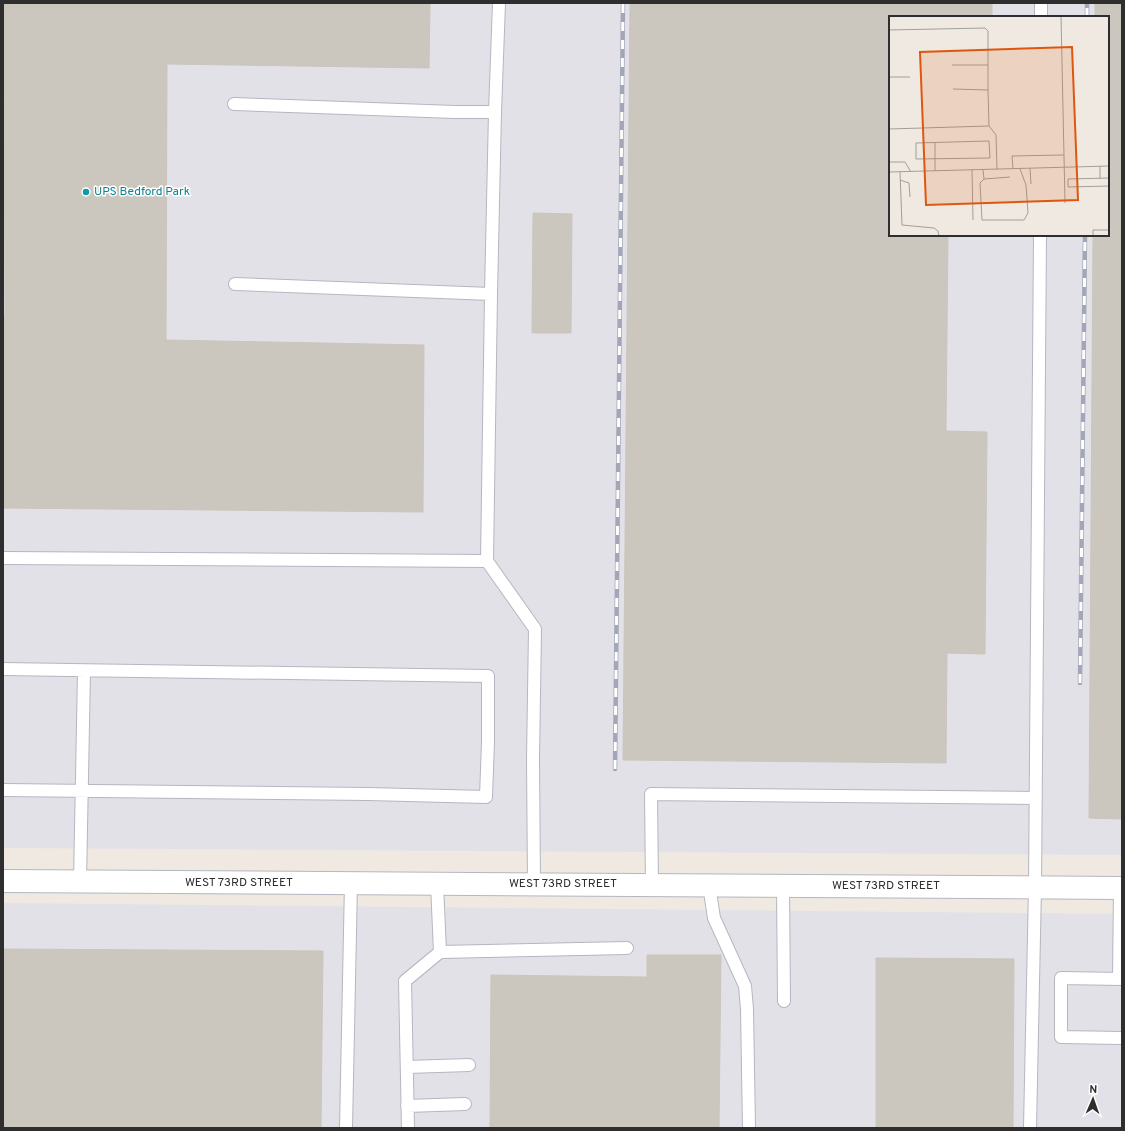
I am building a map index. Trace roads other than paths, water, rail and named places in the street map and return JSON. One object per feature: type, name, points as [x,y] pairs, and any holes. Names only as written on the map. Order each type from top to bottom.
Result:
[{"type":"street","name":"WEST 73RD STREET","points":[[3,881],[1121,888]]},
{"type":"lane","points":[[499,3],[491,294],[487,561],[535,628],[533,759],[534,884]]},
{"type":"lane","points":[[1041,3],[1041,16]]},
{"type":"lane","points":[[234,104],[455,112],[495,112]]},
{"type":"lane","points":[[1030,1128],[1036,798],[1040,236]]},
{"type":"lane","points":[[235,284],[491,294]]},
{"type":"lane","points":[[3,558],[487,561]]},
{"type":"lane","points":[[3,670],[488,676],[486,797],[376,794],[3,790]]},
{"type":"lane","points":[[80,882],[84,671]]},
{"type":"lane","points":[[652,885],[651,794],[1036,798]]},
{"type":"lane","points":[[346,1128],[351,883]]},
{"type":"lane","points":[[437,884],[440,952]]},
{"type":"lane","points":[[708,885],[714,918],[745,986],[747,1009],[748,1128]]},
{"type":"lane","points":[[783,886],[784,1001]]},
{"type":"lane","points":[[1121,888],[1121,978],[1061,978],[1060,1037],[1122,1038]]},
{"type":"lane","points":[[408,1128],[405,981],[440,952],[627,948]]},
{"type":"lane","points":[[407,1066],[469,1065]]},
{"type":"lane","points":[[407,1106],[466,1104]]},
{"type":"railway","points":[[615,769],[623,3]]},
{"type":"railway","points":[[1087,3],[1087,16]]},
{"type":"railway","points":[[1080,683],[1085,236]]},
{"type":"place","name":"UPS Bedford Park","points":[[86,192]]}]
